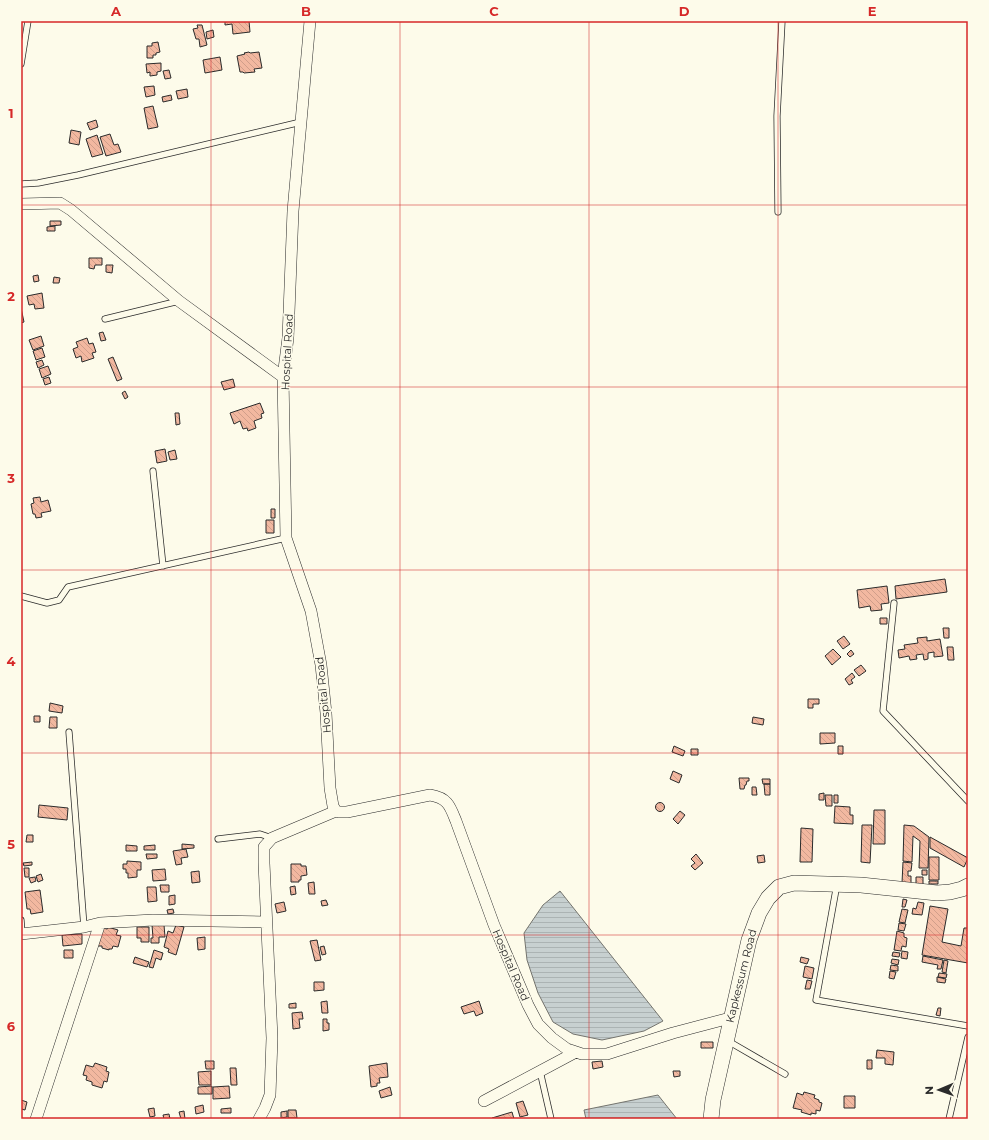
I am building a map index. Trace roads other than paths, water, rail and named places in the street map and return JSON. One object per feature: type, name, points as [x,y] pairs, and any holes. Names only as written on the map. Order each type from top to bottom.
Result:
[{"type":"street","name":"Hospital Road","points":[[310,21],[293,211],[288,338],[284,377],[286,538],[311,611],[321,665],[326,714],[330,788],[333,806],[338,812],[347,812],[358,811],[430,795],[438,796],[444,799],[456,821],[494,925],[528,1005],[538,1024],[552,1038],[567,1049],[582,1054],[607,1054],[673,1033],[730,1018]]},
{"type":"street","points":[[21,204],[60,203],[71,210],[179,301],[284,377]]},
{"type":"street","points":[[259,1119],[270,1095],[272,1038],[266,922],[264,852],[266,844],[272,838],[336,811]]},
{"type":"street","name":"Kapkessum Road","points":[[711,1119],[712,1100],[721,1068],[730,1018],[749,940],[759,913],[768,898],[779,887],[794,883],[837,884],[937,893],[950,892],[968,886]]},
{"type":"street","points":[[22,934],[84,927],[100,923],[153,920],[266,922]]},
{"type":"street","points":[[36,1119],[100,923]]},
{"type":"street","points":[[484,1101],[576,1052]]},
{"type":"lane","points":[[21,64],[28,21]]},
{"type":"lane","points":[[778,212],[777,116],[782,21]]},
{"type":"lane","points":[[21,184],[38,184],[301,122]]},
{"type":"lane","points":[[105,320],[179,301]]},
{"type":"lane","points":[[153,471],[163,566]]},
{"type":"lane","points":[[21,596],[47,603],[53,602],[59,600],[68,587],[286,538]]},
{"type":"lane","points":[[894,603],[884,710],[968,801]]},
{"type":"lane","points":[[69,732],[84,927]]},
{"type":"lane","points":[[218,839],[260,834],[272,838]]},
{"type":"lane","points":[[837,884],[816,1000],[968,1026]]},
{"type":"lane","points":[[21,920],[22,934]]},
{"type":"lane","points":[[950,1119],[968,1037]]},
{"type":"lane","points":[[726,1040],[785,1074]]},
{"type":"lane","points":[[540,1071],[551,1119]]}]
